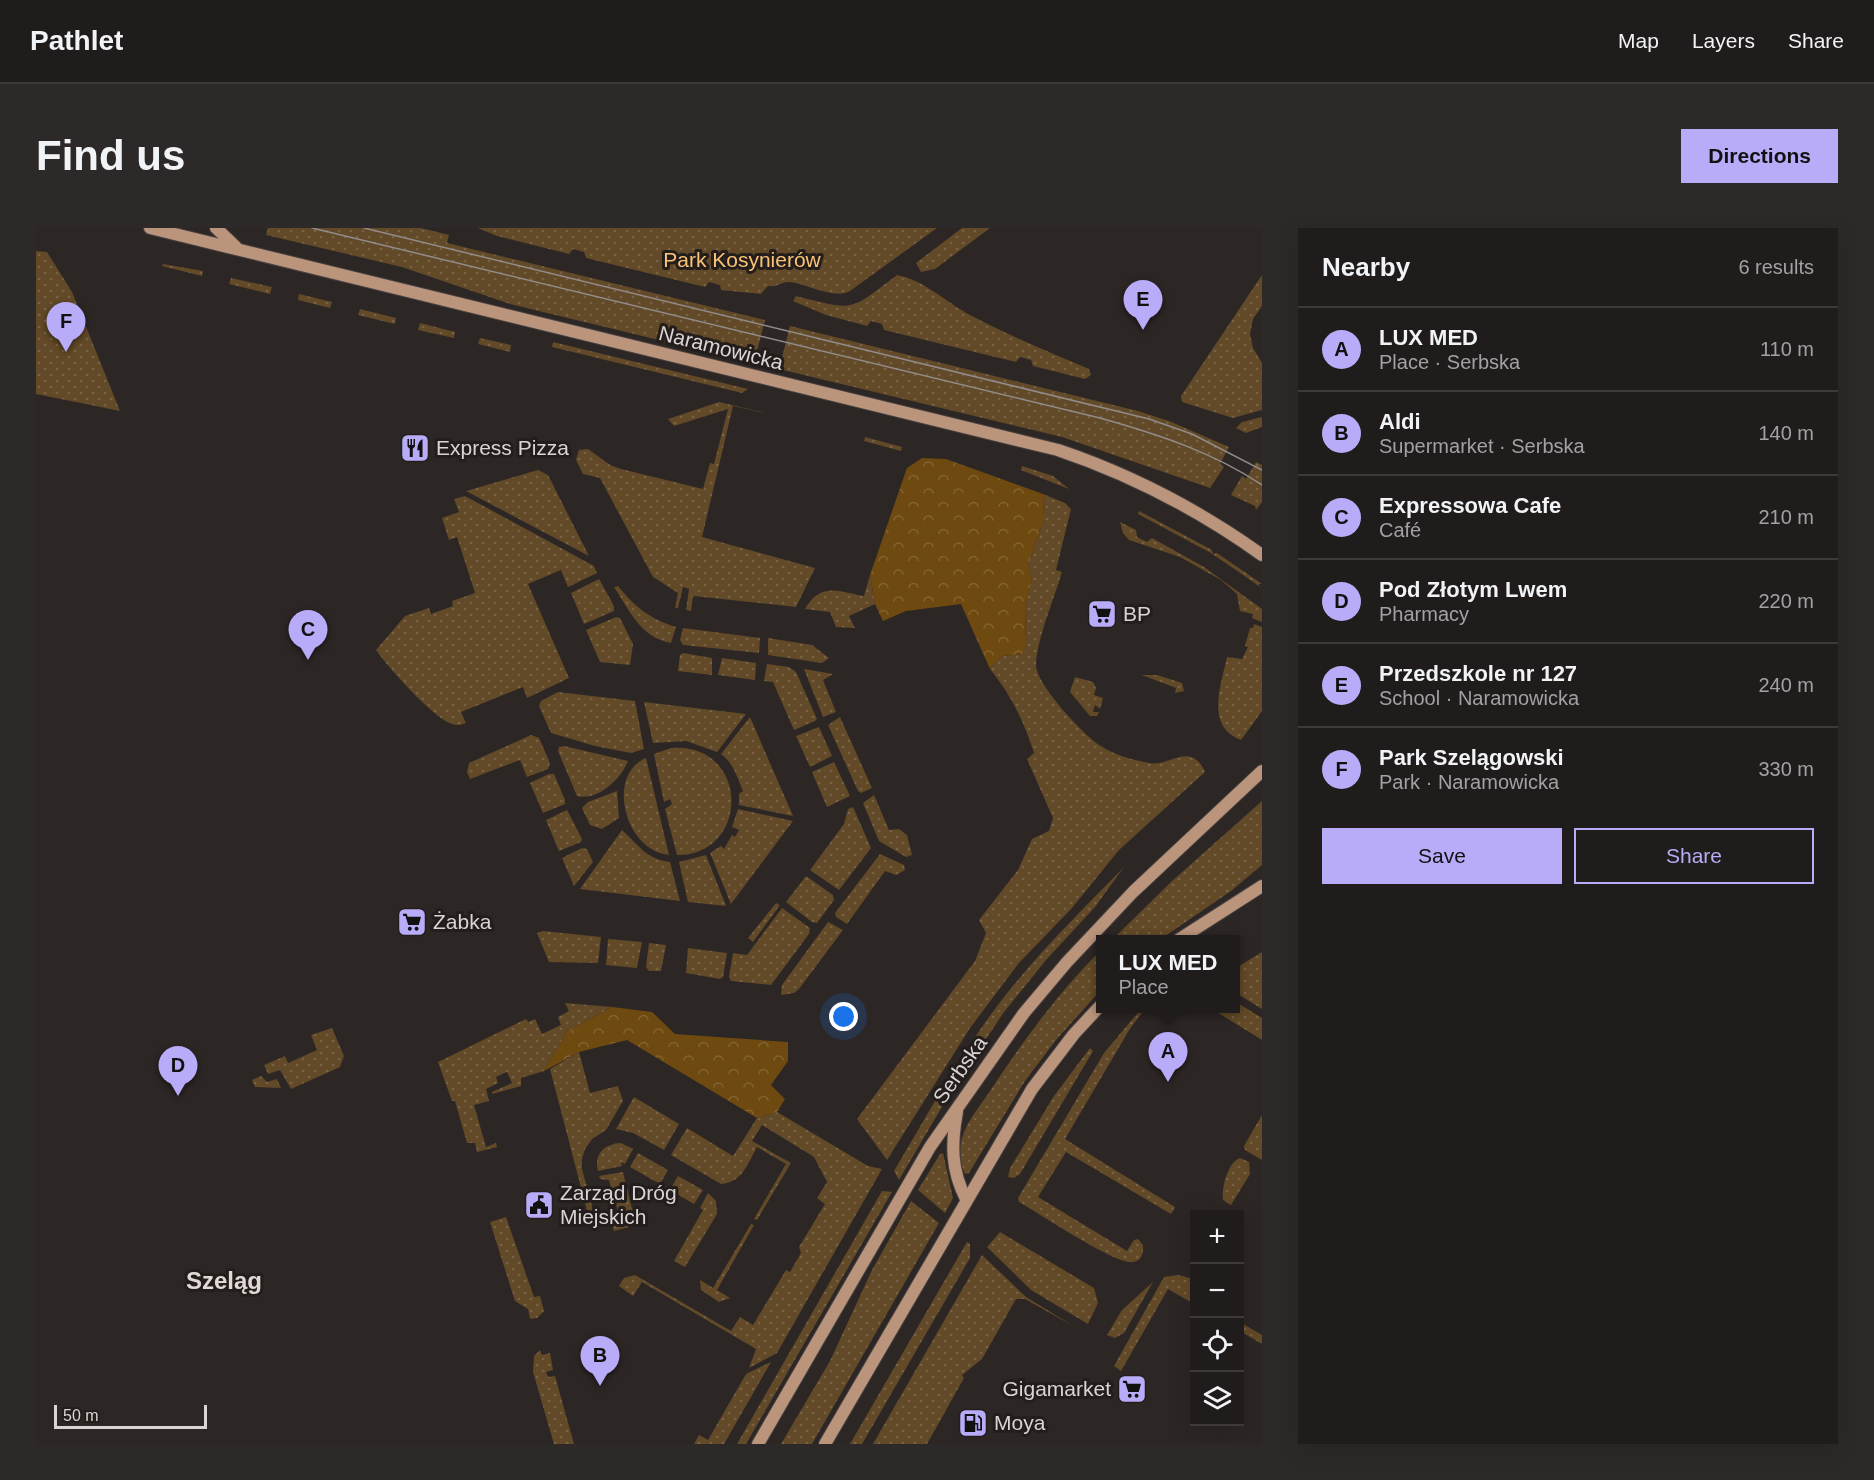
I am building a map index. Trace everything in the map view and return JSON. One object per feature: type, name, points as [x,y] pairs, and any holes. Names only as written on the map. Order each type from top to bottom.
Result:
[{"type":"street","name":"Naramowicka","points":[[150,228],[1058,450],[1099,464],[1165,494],[1205,517],[1262,555]]},
{"type":"street","points":[[216,228],[237,248]]},
{"type":"street","name":"Serbska","points":[[758,1444],[904,1190],[959,1105],[1024,1012],[1067,962],[1168,858],[1260,772]]},
{"type":"street","points":[[1184,935],[1262,886]]},
{"type":"street","points":[[825,1444],[1032,1089],[1074,1034],[1096,1011]]},
{"type":"street","points":[[959,1105],[952,1153],[958,1184],[966,1199]]},
{"type":"green space","points":[[268,228],[421,228],[449,235],[447,243],[765,320],[754,363],[510,304],[402,267],[266,235]]},
{"type":"green space","name":"Park Kosynierów","points":[[478,228],[937,228],[850,291],[829,293],[787,282],[768,286],[761,294],[721,290],[720,285],[709,282],[705,287],[586,258],[584,252],[573,249],[569,254],[497,236]]},
{"type":"green space","points":[[962,228],[990,228],[935,269],[921,272],[916,263]]},
{"type":"green space","points":[[36,251],[47,252],[72,292],[120,411],[36,394]]},
{"type":"green space","points":[[163,264],[203,271],[202,276],[162,266]]},
{"type":"green space","points":[[897,275],[926,286],[961,310],[984,322],[1089,369],[1091,375],[1085,379],[1033,366],[1031,360],[1020,357],[1016,362],[884,330],[882,324],[871,321],[867,326],[826,315],[793,301],[796,296],[841,306],[851,305],[869,296]]},
{"type":"green space","points":[[1262,275],[1262,306],[1253,319],[1250,334],[1253,348],[1262,363],[1262,410],[1233,418],[1182,402],[1181,396]]},
{"type":"green space","points":[[231,278],[272,287],[270,294],[229,284]]},
{"type":"green space","points":[[299,294],[332,302],[330,308],[298,300]]},
{"type":"green space","points":[[360,309],[396,318],[395,324],[358,315]]},
{"type":"green space","points":[[420,323],[455,332],[454,338],[418,330]]},
{"type":"green space","points":[[790,326],[1138,411],[1169,421],[1229,447],[1220,464],[1224,467],[1210,488],[1062,437],[779,369]]},
{"type":"green space","points":[[480,338],[511,345],[510,352],[478,344]]},
{"type":"green space","points":[[553,342],[748,389],[742,393],[552,347]]},
{"type":"green space","points":[[719,402],[777,416],[733,406],[702,537],[815,568],[796,607],[693,596],[691,611],[686,610],[689,589],[683,587],[678,608],[675,608],[678,593],[653,577],[600,478],[583,474],[576,460],[579,450],[588,449],[610,465],[621,469],[703,489],[710,463],[714,464],[728,409],[674,426],[668,419]]},
{"type":"green space","points":[[1262,417],[1262,427],[1246,433],[1236,428],[1242,422]]},
{"type":"green space","points":[[865,437],[902,447],[901,451],[864,441]]},
{"type":"green space","points":[[922,458],[946,459],[1043,494],[1044,519],[1028,565],[1032,579],[1025,606],[1026,645],[1023,654],[1002,656],[990,669],[961,604],[906,611],[883,621],[875,604],[870,575],[907,468]]},
{"type":"green space","points":[[1256,462],[1262,465],[1262,502],[1256,510],[1255,506],[1231,495],[1242,476],[1246,479]]},
{"type":"green space","points":[[1022,466],[1053,476],[1069,489],[1021,470]]},
{"type":"green space","points":[[538,470],[548,475],[589,556],[466,491]]},
{"type":"green space","points":[[1043,494],[1065,503],[1071,509],[1056,570],[1062,572],[1042,632],[1037,655],[1038,674],[1052,696],[1073,721],[1106,749],[1124,757],[1149,763],[1164,762],[1186,756],[1199,763],[1205,772],[1119,850],[1072,908],[1019,963],[970,1028],[887,1160],[857,1119],[975,961],[986,933],[979,920],[1018,870],[1032,839],[1049,831],[1053,818],[1027,759],[1034,753],[1026,730],[1011,699],[990,669],[1002,656],[1023,654],[1026,645],[1025,606],[1032,579],[1028,565],[1044,519]]},
{"type":"green space","points":[[465,496],[594,566],[597,573],[568,587],[561,570],[528,584],[569,678],[527,698],[523,687],[461,712],[466,723],[457,725],[444,720],[423,702],[376,650],[405,616],[429,608],[431,614],[453,606],[452,601],[475,593],[457,537],[449,540],[442,518],[459,512],[454,499]]},
{"type":"green space","points":[[1139,511],[1212,550],[1213,554],[1217,553],[1262,584],[1258,584],[1262,588],[1211,553],[1138,514]]},
{"type":"green space","points":[[1120,522],[1136,530],[1137,537],[1147,542],[1152,538],[1204,567],[1262,609],[1262,622],[1252,618],[1253,614],[1240,611],[1237,594],[1221,580],[1180,557],[1129,540],[1123,533]]},
{"type":"green space","points":[[870,575],[875,604],[849,616],[855,628],[836,627],[830,612],[805,609],[817,595],[830,590],[864,596]]},
{"type":"green space","points":[[599,579],[614,606],[614,611],[584,624],[571,593]]},
{"type":"green space","points":[[618,586],[644,611],[676,627],[671,643],[651,635],[637,622],[614,587]]},
{"type":"green space","points":[[616,617],[620,618],[633,644],[630,665],[600,662],[586,630]]},
{"type":"green space","points":[[1254,624],[1262,627],[1262,711],[1241,740],[1230,734],[1223,725],[1219,715],[1219,692],[1227,657],[1242,659],[1248,647],[1245,646],[1250,628],[1253,628]]},
{"type":"green space","points":[[683,628],[760,638],[759,653],[683,645],[680,640]]},
{"type":"green space","points":[[768,638],[812,645],[829,658],[822,663],[768,655]]},
{"type":"green space","points":[[683,653],[712,658],[712,675],[678,671],[680,655]]},
{"type":"green space","points":[[722,658],[756,663],[755,680],[718,675]]},
{"type":"green space","points":[[767,664],[789,667],[796,672],[817,719],[815,721],[794,730],[773,682],[764,681]]},
{"type":"green space","points":[[804,669],[833,674],[823,680],[836,712],[823,717]]},
{"type":"green space","points":[[1142,675],[1157,675],[1182,683],[1184,691],[1175,693],[1176,688]]},
{"type":"green space","points":[[1075,677],[1093,682],[1096,688],[1094,695],[1103,698],[1100,709],[1095,705],[1093,712],[1099,712],[1097,716],[1090,716],[1070,692]]},
{"type":"green space","points":[[558,692],[635,701],[644,749],[631,753],[595,746],[551,733],[539,706],[541,701]]},
{"type":"green space","points":[[644,702],[746,714],[717,752],[686,741],[653,743]]},
{"type":"green space","points":[[750,717],[793,816],[739,805],[739,794],[743,791],[732,766],[721,754]]},
{"type":"green space","points":[[840,717],[872,788],[861,793],[858,791],[828,725]]},
{"type":"green space","points":[[819,727],[832,756],[810,767],[796,736]]},
{"type":"green space","points":[[531,735],[539,738],[550,763],[548,769],[527,777],[520,760],[470,779],[467,772],[469,763]]},
{"type":"green space","points":[[564,746],[628,761],[620,775],[601,792],[585,797],[577,796],[558,751],[559,747]]},
{"type":"green space","points":[[671,748],[697,751],[716,762],[727,779],[731,799],[728,820],[718,837],[701,850],[677,855],[665,809],[672,804],[670,799],[664,802],[654,754]]},
{"type":"green space","points":[[646,758],[669,855],[653,850],[641,840],[631,827],[626,811],[624,795],[626,779],[634,767]]},
{"type":"green space","points":[[834,762],[850,796],[827,807],[812,772]]},
{"type":"green space","points":[[554,774],[565,804],[543,813],[530,783]]},
{"type":"green space","points":[[617,791],[619,818],[602,829],[590,825],[582,808],[588,802]]},
{"type":"green space","points":[[874,795],[889,830],[899,829],[907,835],[912,855],[906,857],[879,841],[863,803]]},
{"type":"green space","points":[[1262,801],[1262,865],[1231,891],[1167,935],[1117,935],[1171,882]]},
{"type":"green space","points":[[853,807],[871,848],[839,890],[810,870],[844,824],[848,809]]},
{"type":"green space","points":[[738,809],[793,821],[731,904],[710,853],[721,846],[724,849],[732,835],[735,837],[739,830],[732,827]]},
{"type":"green space","points":[[567,810],[582,839],[581,842],[559,851],[546,820]]},
{"type":"green space","points":[[622,830],[654,858],[670,862],[680,901],[580,889]]},
{"type":"green space","points":[[582,848],[587,849],[593,862],[574,886],[562,858]]},
{"type":"green space","points":[[880,854],[904,865],[905,870],[896,875],[885,871],[847,924],[836,917],[835,913]]},
{"type":"green space","points":[[706,855],[726,906],[688,902],[679,862]]},
{"type":"green space","points":[[1124,867],[1095,907],[1046,960],[1004,1012],[949,1095],[899,1180],[894,1171],[945,1084],[986,1021],[1045,949]]},
{"type":"green space","points":[[806,876],[833,895],[834,900],[817,923],[812,922],[786,902]]},
{"type":"green space","points":[[776,903],[780,905],[753,942],[748,938]]},
{"type":"green space","points":[[782,908],[810,928],[809,934],[771,985],[731,981],[729,977],[733,953],[747,955]]},
{"type":"green space","points":[[828,922],[843,930],[799,989],[794,993],[781,995],[782,985]]},
{"type":"green space","points":[[543,931],[601,937],[598,963],[549,962],[537,933]]},
{"type":"green space","points":[[608,939],[642,942],[637,968],[606,965]]},
{"type":"green space","points":[[649,943],[666,945],[661,971],[649,971],[646,967]]},
{"type":"green space","points":[[688,948],[727,953],[723,977],[720,979],[686,973]]},
{"type":"green space","points":[[1262,952],[1262,1009],[1240,995],[1240,966]]},
{"type":"green space","points":[[1096,955],[1096,995],[1056,1040],[1025,1081],[969,1173],[965,1174],[960,1147],[970,1120],[1015,1054],[1070,984]]},
{"type":"green space","points":[[565,1003],[612,1007],[567,1031],[544,1071],[521,1078],[521,1086],[492,1094],[512,1083],[507,1072],[496,1077],[498,1083],[486,1089],[489,1101],[474,1105],[486,1147],[496,1143],[497,1147],[477,1152],[475,1143],[467,1143],[455,1101],[452,1101],[438,1062],[526,1019],[528,1022],[535,1019],[542,1034],[561,1025],[558,1017],[569,1011]]},
{"type":"green space","points":[[1240,1004],[1262,1018],[1262,1040],[1218,1013],[1240,1013]]},
{"type":"green space","points":[[612,1007],[652,1012],[675,1034],[788,1042],[788,1061],[771,1085],[785,1099],[777,1112],[757,1118],[627,1040],[579,1052],[544,1071],[567,1031]]},
{"type":"green space","points":[[1138,1013],[1142,1013],[1131,1027],[1065,1139],[1175,1207],[1171,1214],[1066,1152],[1038,1197],[1127,1251],[1134,1240],[1138,1239],[1143,1245],[1142,1254],[1140,1259],[1132,1262],[1094,1247],[1019,1202],[1018,1198],[1104,1053]]},
{"type":"green space","points":[[332,1028],[344,1056],[340,1067],[291,1089],[280,1070],[268,1074],[264,1065],[285,1056],[288,1063],[317,1050],[311,1035]]},
{"type":"green space","points":[[1090,1048],[1093,1051],[1020,1174],[1014,1178],[1008,1177],[1010,1168],[1054,1096]]},
{"type":"green space","points":[[579,1052],[590,1093],[618,1086],[623,1101],[606,1130],[592,1139],[582,1159],[582,1169],[596,1221],[590,1222],[550,1069]]},
{"type":"green space","points":[[261,1076],[267,1082],[277,1079],[281,1088],[255,1087],[252,1080]]},
{"type":"green space","points":[[634,1097],[679,1124],[664,1150],[633,1133],[616,1129]]},
{"type":"green space","points":[[777,1112],[868,1166],[882,1169],[777,1353],[749,1368],[756,1349],[642,1282],[633,1296],[619,1286],[624,1278],[635,1275],[731,1331],[740,1317],[753,1325],[786,1270],[790,1272],[801,1253],[799,1247],[825,1204],[817,1198],[827,1182],[814,1157],[762,1125],[752,1141],[791,1163],[757,1220],[754,1219],[786,1164],[757,1147],[739,1176],[728,1183],[721,1184],[671,1155],[687,1128],[733,1156],[757,1118]]},
{"type":"green space","points":[[1262,1115],[1262,1160],[1245,1150],[1244,1146]]},
{"type":"green space","points":[[621,1143],[633,1149],[625,1164],[621,1162],[622,1166],[598,1171],[599,1155],[602,1151],[610,1145]]},
{"type":"green space","points":[[638,1153],[668,1170],[660,1184],[630,1167]]},
{"type":"green space","points":[[943,1153],[953,1198],[945,1213],[918,1190],[940,1154]]},
{"type":"green space","points":[[1240,1158],[1249,1162],[1250,1174],[1231,1205],[1223,1200],[1224,1182],[1232,1165]]},
{"type":"green space","points":[[623,1172],[636,1225],[614,1231],[611,1221],[619,1215],[609,1180],[600,1179],[599,1176]]},
{"type":"green space","points":[[678,1176],[703,1190],[694,1204],[670,1190]]},
{"type":"green space","points":[[882,1191],[892,1192],[746,1444],[737,1444]]},
{"type":"green space","points":[[708,1193],[716,1201],[717,1214],[685,1267],[674,1261],[703,1210],[700,1208]]},
{"type":"green space","points":[[911,1201],[939,1223],[812,1444],[781,1444],[830,1361],[872,1270]]},
{"type":"green space","points":[[506,1217],[534,1297],[540,1296],[544,1311],[537,1318],[530,1319],[528,1309],[515,1301],[490,1222]]},
{"type":"green space","points":[[751,1224],[754,1225],[717,1290],[730,1298],[719,1302],[701,1290],[700,1280],[713,1288]]},
{"type":"green space","points":[[1000,1232],[1094,1288],[1098,1303],[1088,1324],[1031,1290],[987,1247]]},
{"type":"green space","points":[[967,1242],[970,1244],[970,1258],[862,1444],[850,1444]]},
{"type":"green space","points":[[982,1255],[1026,1297],[1075,1327],[1025,1299],[1016,1299],[982,1359],[962,1375],[964,1378],[927,1444],[873,1444]]},
{"type":"green space","points":[[1178,1275],[1190,1278],[1190,1302],[1168,1289],[1121,1371],[1114,1366],[1164,1277]]},
{"type":"green space","points":[[1153,1282],[1124,1333],[1115,1338],[1107,1335],[1122,1310]]},
{"type":"green space","points":[[1244,1324],[1262,1335],[1262,1344],[1244,1333]]},
{"type":"green space","points":[[540,1350],[542,1355],[550,1353],[553,1370],[546,1372],[548,1377],[555,1376],[574,1444],[554,1444],[533,1372],[534,1356]]},
{"type":"green space","points":[[771,1362],[724,1444],[694,1444],[699,1435],[708,1440],[746,1374]]},
{"type":"tram line","points":[[312,228],[1100,418],[1184,445],[1224,463],[1262,485]]},
{"type":"tram line","points":[[364,228],[1149,419],[1192,434],[1262,470]]},
{"type":"place","name":"Przedszkole nr 127","points":[[1143,330]]},
{"type":"place","name":"Park Szelągowski","points":[[66,352]]},
{"type":"place","name":"Express Pizza","points":[[415,448]]},
{"type":"place","name":"BP","points":[[1102,614]]},
{"type":"place","name":"Expressowa Cafe","points":[[308,660]]},
{"type":"place","name":"Żabka","points":[[412,922]]},
{"type":"place","name":"LUX MED","points":[[1168,1082]]},
{"type":"place","name":"Pod Złotym Lwem","points":[[178,1096]]},
{"type":"place","name":"Zarząd Dróg Miejskich","points":[[539,1205]]},
{"type":"place","name":"Aldi","points":[[600,1386]]},
{"type":"place","name":"Gigamarket","points":[[1132,1389]]},
{"type":"place","name":"Moya","points":[[973,1423]]},
{"type":"district","name":"Szeląg","points":[[224,1281]]}]
